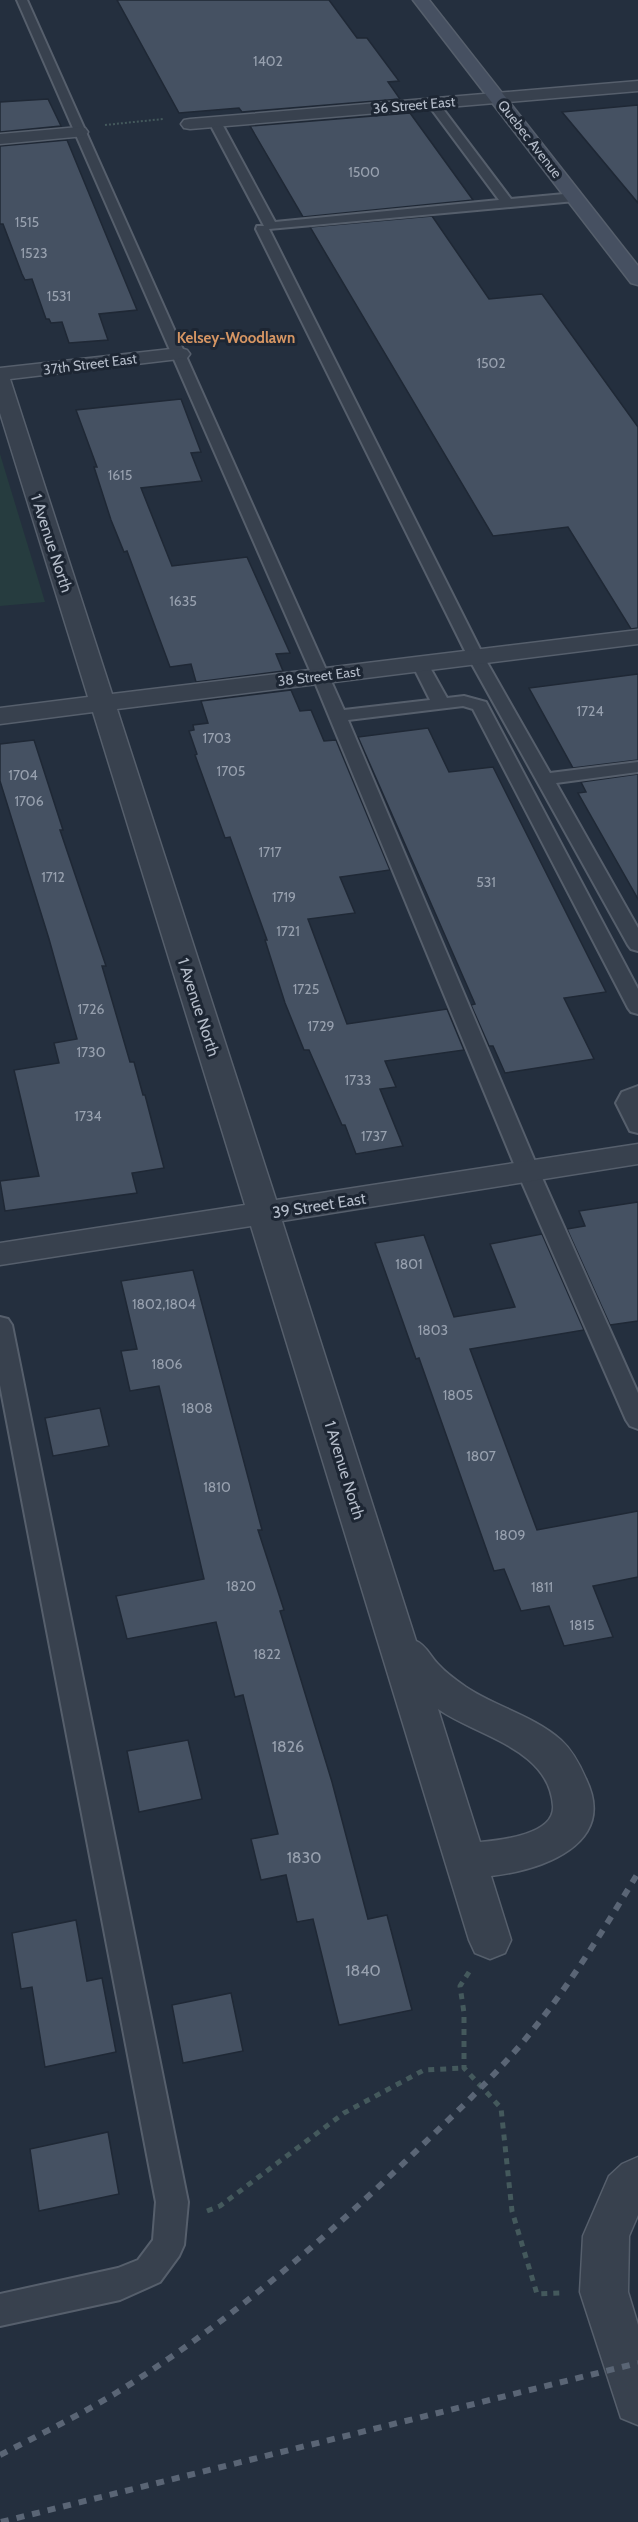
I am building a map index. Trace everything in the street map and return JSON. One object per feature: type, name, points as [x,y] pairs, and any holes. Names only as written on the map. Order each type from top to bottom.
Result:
[{"type":"street","name":"Quebec Avenue","points":[[421,0],[638,279]]},
{"type":"street","name":"36 Street East","points":[[190,124],[638,86]]},
{"type":"street","points":[[0,139],[79,132]]},
{"type":"street","name":"37th Street East","points":[[0,377],[180,354]]},
{"type":"street","name":"1 Avenue North","points":[[0,377],[490,1940]]},
{"type":"street","name":"38 Street East","points":[[0,716],[638,637]]},
{"type":"street","name":"39 Street East","points":[[0,1254],[638,1154]]},
{"type":"street","name":"1 Avenue North","points":[[396,1635],[420,1672],[441,1693],[546,1751],[564,1773],[573,1797],[571,1820],[556,1840],[532,1852],[506,1858],[465,1861]]},
{"type":"street","points":[[631,2185],[606,2236],[604,2292],[638,2401]]},
{"type":"lane","points":[[22,0],[321,675],[528,1171],[638,1420]]},
{"type":"lane","points":[[433,103],[508,204]]},
{"type":"lane","points":[[215,122],[271,226],[575,197]]},
{"type":"lane","points":[[262,230],[476,657],[638,945]]},
{"type":"lane","points":[[420,664],[441,704]]},
{"type":"lane","points":[[338,716],[465,701],[480,706],[638,1008]]},
{"type":"lane","points":[[544,779],[638,767]]},
{"type":"lane","points":[[638,1093],[629,1097],[627,1103],[638,1126]]},
{"type":"lane","points":[[0,1325],[172,2202],[168,2245],[149,2271],[120,2284],[0,2310]]},
{"type":"path","points":[[79,132],[88,127],[171,118],[190,124]]},
{"type":"path","points":[[490,1940],[460,1986],[464,2013],[464,2068],[501,2108],[512,2211],[537,2294],[604,2292]]},
{"type":"path","points":[[170,2225],[220,2206],[354,2108],[424,2070],[464,2068]]},
{"type":"green space","points":[[0,454],[45,602],[0,606]]},
{"type":"building","points":[[117,0],[329,0],[357,38],[367,38],[399,81],[388,82],[400,99],[242,112],[239,108],[179,113]]},
{"type":"building","points":[[48,99],[61,126],[0,132],[0,102]]},
{"type":"building","points":[[638,105],[638,203],[562,112]]},
{"type":"building","points":[[410,113],[473,200],[303,217],[250,126]]},
{"type":"building","points":[[67,140],[137,310],[99,314],[108,340],[69,343],[62,322],[51,323],[49,319],[46,319],[32,279],[25,280],[3,224],[0,224],[0,146]]},
{"type":"building","points":[[432,216],[489,299],[542,294],[638,427],[638,628],[631,629],[568,527],[493,536],[310,227]]},
{"type":"building","points":[[181,399],[201,452],[191,453],[202,481],[141,488],[172,566],[247,557],[290,653],[276,654],[283,671],[196,682],[191,664],[170,667],[127,551],[124,552],[111,520],[94,467],[97,467],[76,410]]},
{"type":"building","points":[[638,674],[638,760],[573,768],[529,688]]},
{"type":"building","points":[[291,690],[300,711],[311,710],[324,741],[336,740],[390,870],[340,877],[355,913],[308,919],[347,1024],[447,1009],[464,1050],[385,1061],[396,1087],[380,1089],[403,1146],[356,1154],[345,1125],[342,1125],[309,1050],[304,1050],[285,1003],[265,940],[267,940],[230,837],[225,838],[195,755],[197,754],[189,731],[194,730],[193,725],[208,723],[201,701]]},
{"type":"building","points":[[428,728],[449,772],[493,767],[606,992],[564,998],[594,1059],[505,1073],[493,1046],[489,1046],[471,1005],[475,1004],[358,737]]},
{"type":"building","points":[[34,740],[63,830],[60,830],[106,966],[102,966],[130,1062],[134,1062],[143,1095],[145,1095],[164,1168],[132,1173],[137,1193],[5,1211],[0,1181],[39,1176],[14,1070],[59,1063],[54,1043],[77,1039],[0,781],[0,744]]},
{"type":"building","points":[[638,774],[638,899],[578,793],[586,792],[581,782]]},
{"type":"building","points":[[638,1202],[638,1321],[610,1325],[567,1229],[585,1226],[579,1211]]},
{"type":"building","points":[[542,1234],[584,1330],[470,1349],[537,1530],[638,1511],[638,1577],[593,1586],[613,1637],[564,1646],[549,1606],[521,1611],[504,1569],[494,1571],[419,1358],[416,1359],[375,1243],[424,1235],[454,1317],[515,1307],[490,1244]]},
{"type":"building","points":[[193,1270],[262,1530],[258,1530],[284,1610],[280,1611],[332,1782],[368,1919],[387,1915],[412,2010],[339,2025],[313,1919],[297,1922],[286,1875],[261,1880],[251,1839],[278,1834],[243,1695],[235,1697],[216,1622],[127,1639],[116,1596],[204,1579],[159,1386],[130,1391],[121,1351],[137,1349],[121,1281]]},
{"type":"building","points":[[100,1408],[109,1446],[53,1456],[45,1418]]},
{"type":"building","points":[[188,1740],[202,1799],[139,1812],[127,1751]]},
{"type":"building","points":[[76,1920],[87,1981],[102,1978],[116,2052],[45,2067],[32,1987],[21,1989],[12,1933]]},
{"type":"building","points":[[231,1993],[243,2051],[183,2063],[172,2005]]},
{"type":"building","points":[[108,2132],[119,2194],[39,2211],[30,2149]]},
{"type":"railway","points":[[0,2455],[87,2410],[156,2368],[232,2313],[340,2222],[457,2112],[518,2048],[574,1974],[638,1873]]},
{"type":"railway","points":[[1,2522],[638,2363]]},
{"type":"district","name":"Kelsey-Woodlawn","points":[[236,338]]}]
